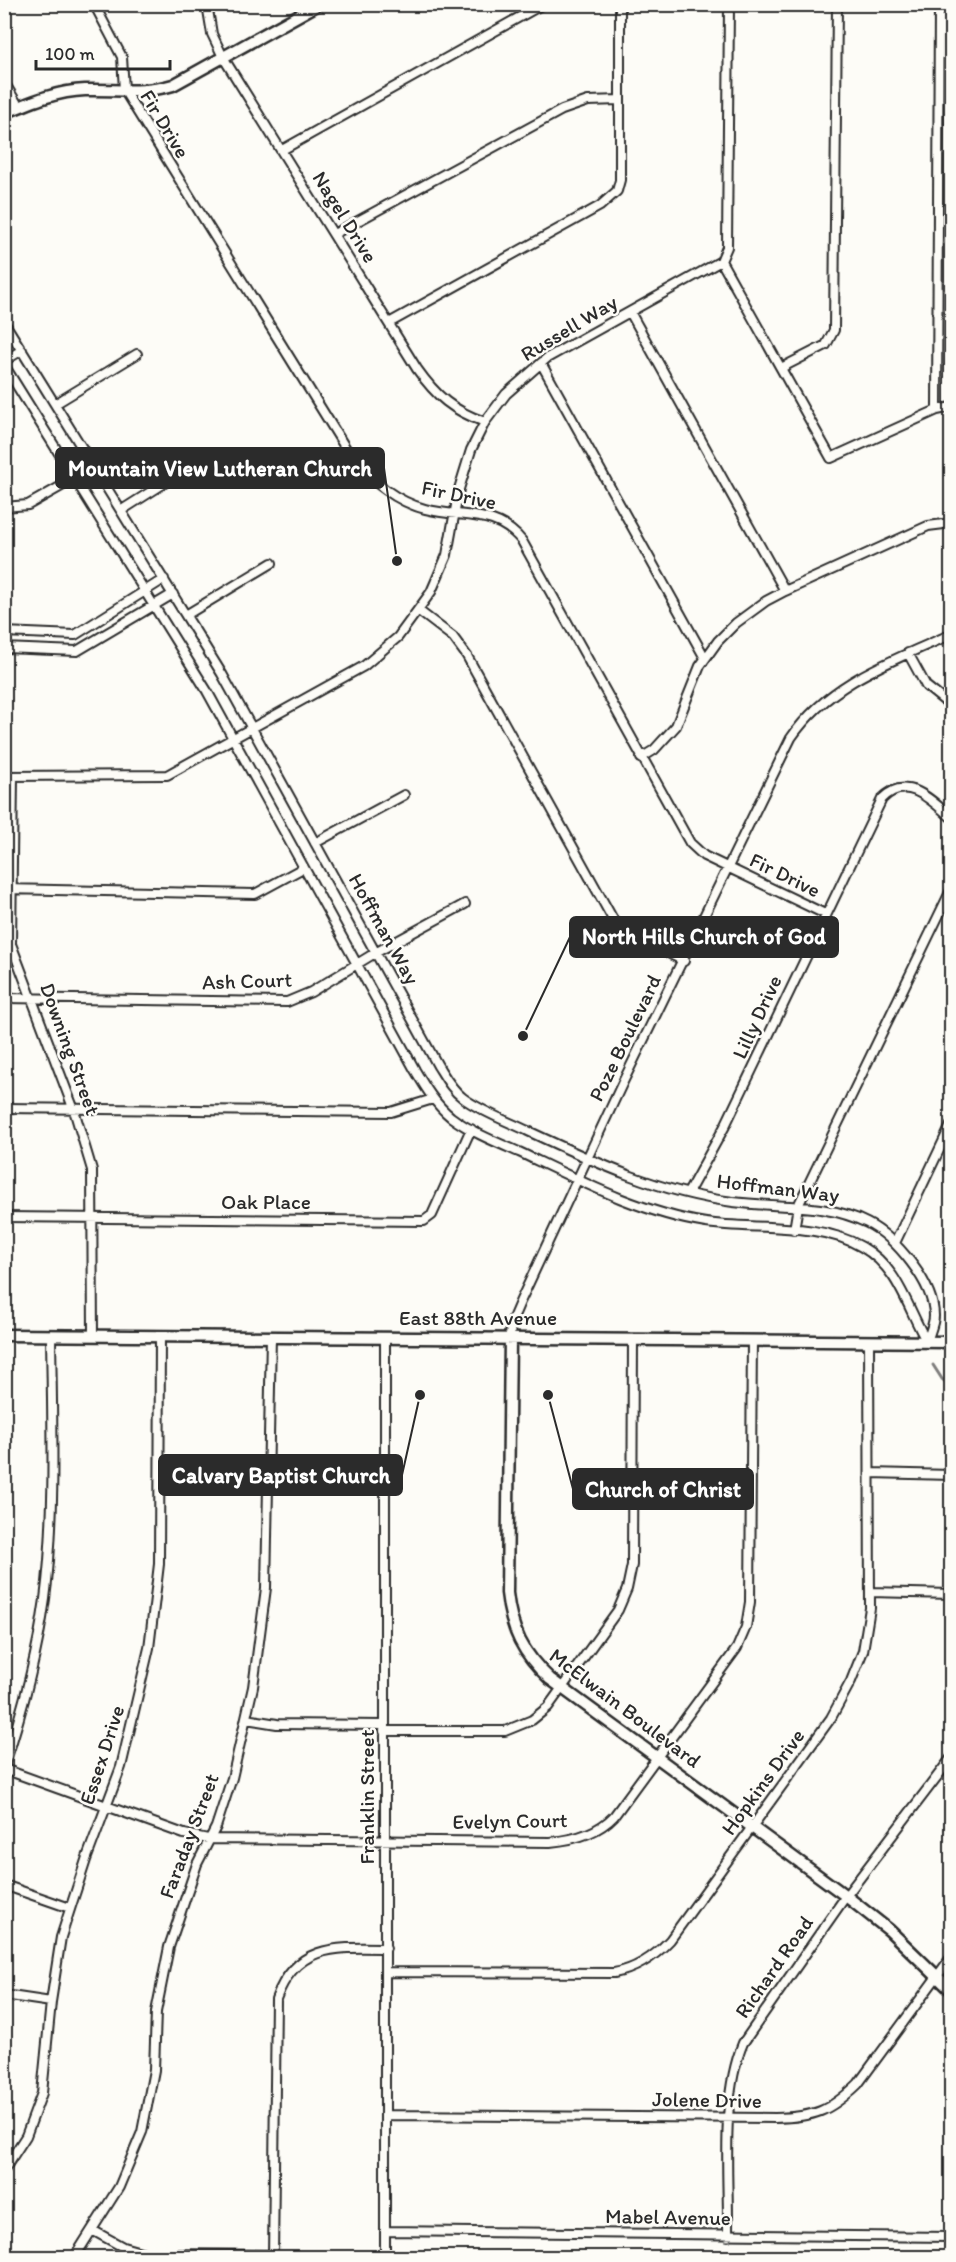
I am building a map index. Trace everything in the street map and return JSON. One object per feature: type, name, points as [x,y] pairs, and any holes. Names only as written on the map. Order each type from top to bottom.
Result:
[{"type":"street","name":"Fir Drive","points":[[94,4],[122,57],[124,90],[353,460],[377,484],[398,498],[424,509],[496,520],[508,527],[522,541],[690,843],[704,856],[825,914]]},
{"type":"street","name":"Nagel Drive","points":[[207,4],[212,34],[223,57],[437,396],[463,414],[485,422]]},
{"type":"street","points":[[4,113],[60,93],[82,90],[153,91],[173,85],[319,4]]},
{"type":"street","points":[[282,150],[543,4]]},
{"type":"street","points":[[389,323],[600,206],[613,196],[620,180],[620,4]]},
{"type":"street","points":[[729,4],[727,247],[721,261],[831,459],[937,410],[951,407]]},
{"type":"street","points":[[781,368],[826,345],[834,330],[837,4]]},
{"type":"street","points":[[937,410],[939,4]]},
{"type":"street","points":[[4,82],[19,107]]},
{"type":"street","points":[[334,234],[562,110],[588,101],[620,100]]},
{"type":"street","name":"Russell Way","points":[[9,776],[159,777],[187,765],[364,666],[398,637],[419,611],[440,574],[464,468],[485,422],[506,394],[541,363],[721,261]]},
{"type":"street","points":[[630,312],[785,591]]},
{"type":"street","name":"Hoffman Way","points":[[4,322],[122,510],[253,728],[438,1066],[456,1092],[483,1110],[586,1159],[638,1180],[734,1202],[836,1211],[869,1224],[895,1243],[913,1264],[931,1301],[934,1316],[927,1342]]},
{"type":"street","points":[[4,360],[22,350]]},
{"type":"street","points":[[55,404],[138,354]]},
{"type":"street","points":[[541,363],[705,658]]},
{"type":"street","name":"Hoffman Way","points":[[4,365],[207,691],[303,868],[434,1099],[450,1116],[471,1130],[577,1179],[623,1199],[680,1218],[757,1229],[825,1232],[844,1238],[876,1258],[890,1271],[901,1288],[913,1319],[927,1342]]},
{"type":"street","points":[[122,510],[204,459]]},
{"type":"street","points":[[4,507],[28,505],[75,479]]},
{"type":"street","points":[[641,758],[654,750],[676,726],[705,658],[736,623],[785,591],[928,526],[951,523]]},
{"type":"street","points":[[186,615],[272,563]]},
{"type":"street","points":[[4,632],[75,635],[164,579]]},
{"type":"street","points":[[4,648],[77,651],[173,594]]},
{"type":"street","points":[[419,611],[453,637],[467,656],[615,923],[626,932],[684,961]]},
{"type":"street","name":"Poze Boulevard","points":[[510,1338],[511,1323],[586,1159],[784,752],[799,726],[837,689],[951,634]]},
{"type":"street","points":[[908,653],[926,686],[951,707]]},
{"type":"street","name":"Downing Street","points":[[9,776],[8,889],[11,944],[74,1110],[92,1170],[93,1335]]},
{"type":"street","name":"Lilly Drive","points":[[688,1193],[725,1126],[882,799],[896,789],[913,789],[951,818]]},
{"type":"street","points":[[315,843],[404,795]]},
{"type":"street","points":[[8,889],[255,894],[303,868]]},
{"type":"street","points":[[794,1230],[798,1206],[951,888]]},
{"type":"street","name":"Ash Court","points":[[4,998],[287,1002],[301,998],[358,966],[375,953],[465,904]]},
{"type":"street","points":[[4,1108],[391,1112],[434,1099]]},
{"type":"street","points":[[895,1243],[951,1123]]},
{"type":"street","name":"Oak Place","points":[[4,1217],[424,1221],[432,1215],[437,1206],[471,1130]]},
{"type":"street","name":"East 88th Avenue","points":[[4,1335],[951,1342]]},
{"type":"street","points":[[4,1768],[34,1662],[45,1599],[50,1531],[51,1335]]},
{"type":"street","name":"Essex Drive","points":[[4,2170],[26,2136],[42,2093],[57,1957],[70,1908],[121,1767],[138,1701],[155,1603],[159,1564],[160,1336]]},
{"type":"street","name":"Faraday Street","points":[[74,2258],[129,2168],[142,2132],[152,2086],[161,1980],[179,1914],[208,1839],[216,1827],[232,1778],[246,1719],[258,1654],[266,1588],[271,1336]]},
{"type":"street","name":"Franklin Street","points":[[385,1337],[385,2258]]},
{"type":"street","name":"McElwain Boulevard","points":[[510,1338],[508,1610],[518,1641],[527,1655],[562,1688],[889,1930],[951,1991]]},
{"type":"street","points":[[246,1719],[277,1724],[505,1731],[516,1728],[538,1716],[562,1688],[618,1610],[630,1578],[633,1339]]},
{"type":"street","name":"Evelyn Court","points":[[4,1768],[106,1807],[184,1834],[208,1839],[550,1842],[580,1837],[596,1830],[615,1816],[737,1648],[746,1627],[750,1602],[752,1340]]},
{"type":"street","name":"Hopkins Drive","points":[[386,1972],[597,1974],[633,1968],[649,1959],[670,1940],[841,1703],[863,1651],[870,1593],[869,1341]]},
{"type":"street","points":[[870,1473],[951,1475]]},
{"type":"street","points":[[870,1593],[951,1594]]},
{"type":"street","name":"Richard Road","points":[[728,2236],[731,2078],[743,2043],[846,1896],[951,1757]]},
{"type":"street","points":[[4,1885],[70,1908]]},
{"type":"street","points":[[92,2230],[123,2247],[148,2254],[273,2256],[275,2008],[279,1992],[294,1967],[319,1952],[336,1948],[386,1948]]},
{"type":"street","name":"Jolene Drive","points":[[386,2115],[805,2117],[827,2110],[858,2084],[951,1956]]},
{"type":"street","points":[[4,1995],[51,2002]]},
{"type":"street","name":"Mabel Avenue","points":[[385,2231],[951,2238]]},
{"type":"waterway","points":[[933,1365],[942,1379],[952,1387]]},
{"type":"place","name":"Mountain View Lutheran Church","points":[[397,561]]},
{"type":"place","name":"North Hills Church of God","points":[[523,1036]]},
{"type":"place","name":"Calvary Baptist Church","points":[[420,1395]]},
{"type":"place","name":"Church of Christ","points":[[548,1395]]}]
